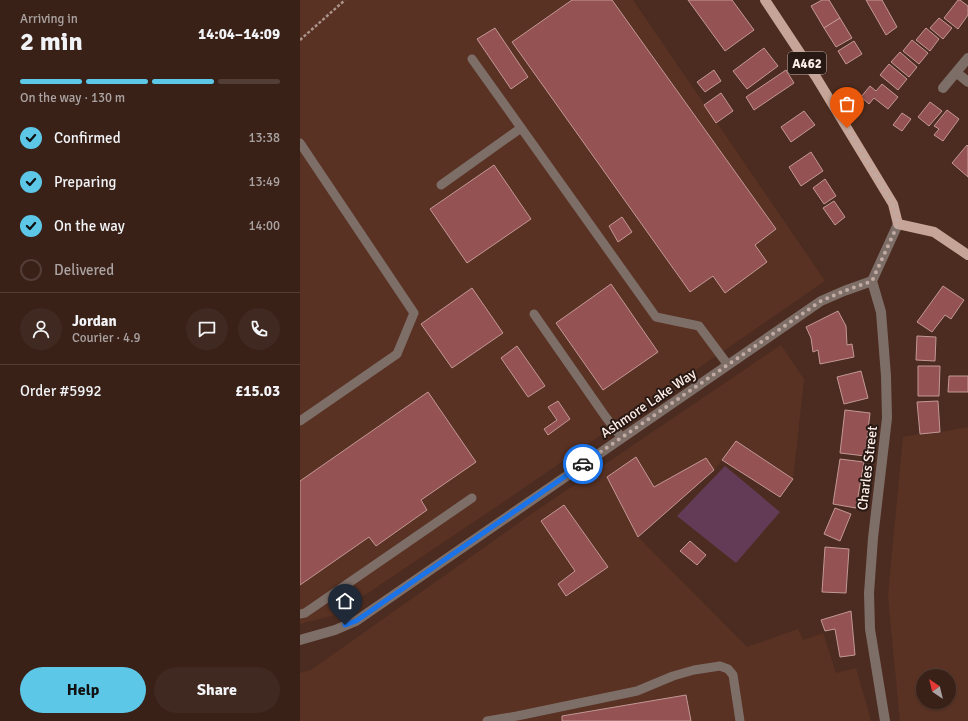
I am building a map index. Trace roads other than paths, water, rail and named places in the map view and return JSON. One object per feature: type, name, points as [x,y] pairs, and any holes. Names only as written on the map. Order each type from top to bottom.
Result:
[{"type":"main road","name":"A462","points":[[765,0],[816,77],[893,204],[898,224]]},
{"type":"main road","points":[[898,224],[934,232],[968,254]]},
{"type":"street","points":[[943,88],[968,58]]},
{"type":"street","points":[[957,73],[968,82]]},
{"type":"street","points":[[872,281],[898,224]]},
{"type":"street","name":"Ashmore Lake Way","points":[[300,640],[334,630],[356,621],[821,301],[872,281]]},
{"type":"street","name":"Charles Street","points":[[872,281],[881,312],[886,376],[887,418],[873,538],[869,593],[870,629],[885,721]]},
{"type":"lane","points":[[472,58],[656,317],[699,326],[728,365]]},
{"type":"lane","points":[[441,185],[521,128]]},
{"type":"lane","points":[[300,143],[414,312],[397,354],[300,421]]},
{"type":"lane","points":[[534,314],[622,438]]},
{"type":"lane","points":[[300,614],[305,613],[472,498]]},
{"type":"lane","points":[[487,721],[637,691],[673,676],[694,670],[720,666],[728,669],[733,675],[740,721]]}]
